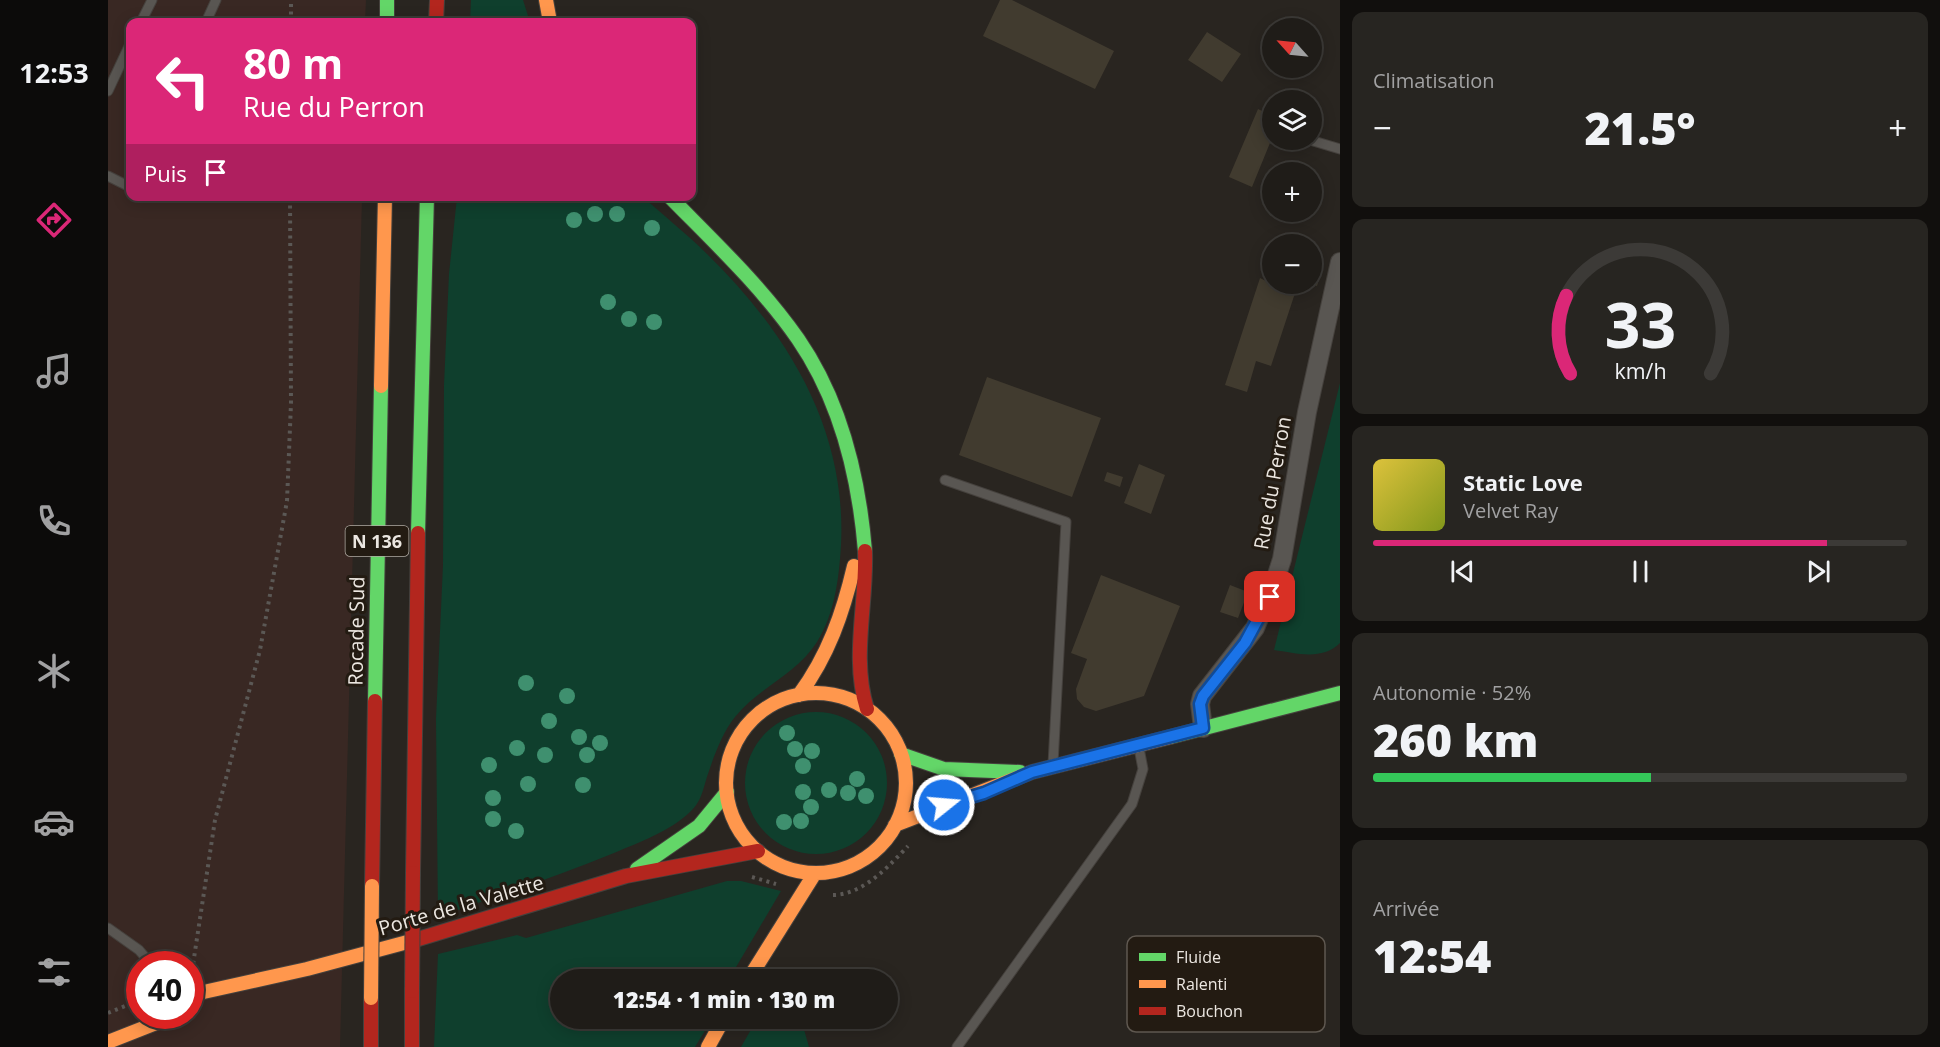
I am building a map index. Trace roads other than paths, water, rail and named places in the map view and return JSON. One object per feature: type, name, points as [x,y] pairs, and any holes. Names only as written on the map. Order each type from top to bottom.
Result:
[{"type":"main road","points":[[387,0],[387,18]]},
{"type":"main road","points":[[436,18],[437,0]]},
{"type":"main road","points":[[546,0],[548,18]]},
{"type":"main road","name":"Rocade Sud","points":[[371,1047],[385,201]]},
{"type":"main road","name":"N 136","points":[[412,1047],[420,392],[427,201]]},
{"type":"main road","points":[[674,201],[771,304],[812,363],[842,435],[855,489],[866,579],[858,673],[861,694],[867,709]]},
{"type":"main road","points":[[799,695],[823,657],[841,620],[861,533]]},
{"type":"main road","points":[[813,693],[841,696],[867,709],[888,728],[901,754],[905,790],[896,825],[878,847],[856,864],[829,872],[815,873],[779,864],[758,851],[740,830],[727,792],[729,763],[740,736],[760,714],[772,705],[799,695],[813,693]]},
{"type":"main road","points":[[896,825],[944,805],[984,793],[1032,772],[1340,693]]},
{"type":"main road","points":[[901,754],[925,765],[959,772],[1032,772]]},
{"type":"main road","name":"Porte de la Valette","points":[[626,876],[693,832],[718,809],[727,792]]},
{"type":"main road","name":"Porte de la Valette","points":[[204,992],[307,969],[522,910],[626,876],[758,851]]},
{"type":"main road","points":[[755,969],[815,873]]},
{"type":"main road","name":"Porte de la Valette","points":[[204,1005],[307,969]]},
{"type":"main road","points":[[108,1042],[141,1029]]},
{"type":"main road","points":[[708,1047],[718,1029]]},
{"type":"street","name":"Rue du Perron","points":[[1203,728],[1200,704],[1203,696],[1255,628],[1265,610],[1280,567],[1307,412],[1340,261]]},
{"type":"lane","points":[[143,18],[152,0]]},
{"type":"lane","points":[[208,18],[216,0]]},
{"type":"lane","points":[[108,91],[126,53]]},
{"type":"lane","points":[[1322,144],[1340,149]]},
{"type":"lane","points":[[108,177],[126,185]]},
{"type":"lane","points":[[945,480],[1066,522],[1053,766]]},
{"type":"lane","points":[[957,1047],[1132,804],[1143,768],[1138,746]]},
{"type":"lane","points":[[108,928],[140,951]]}]
